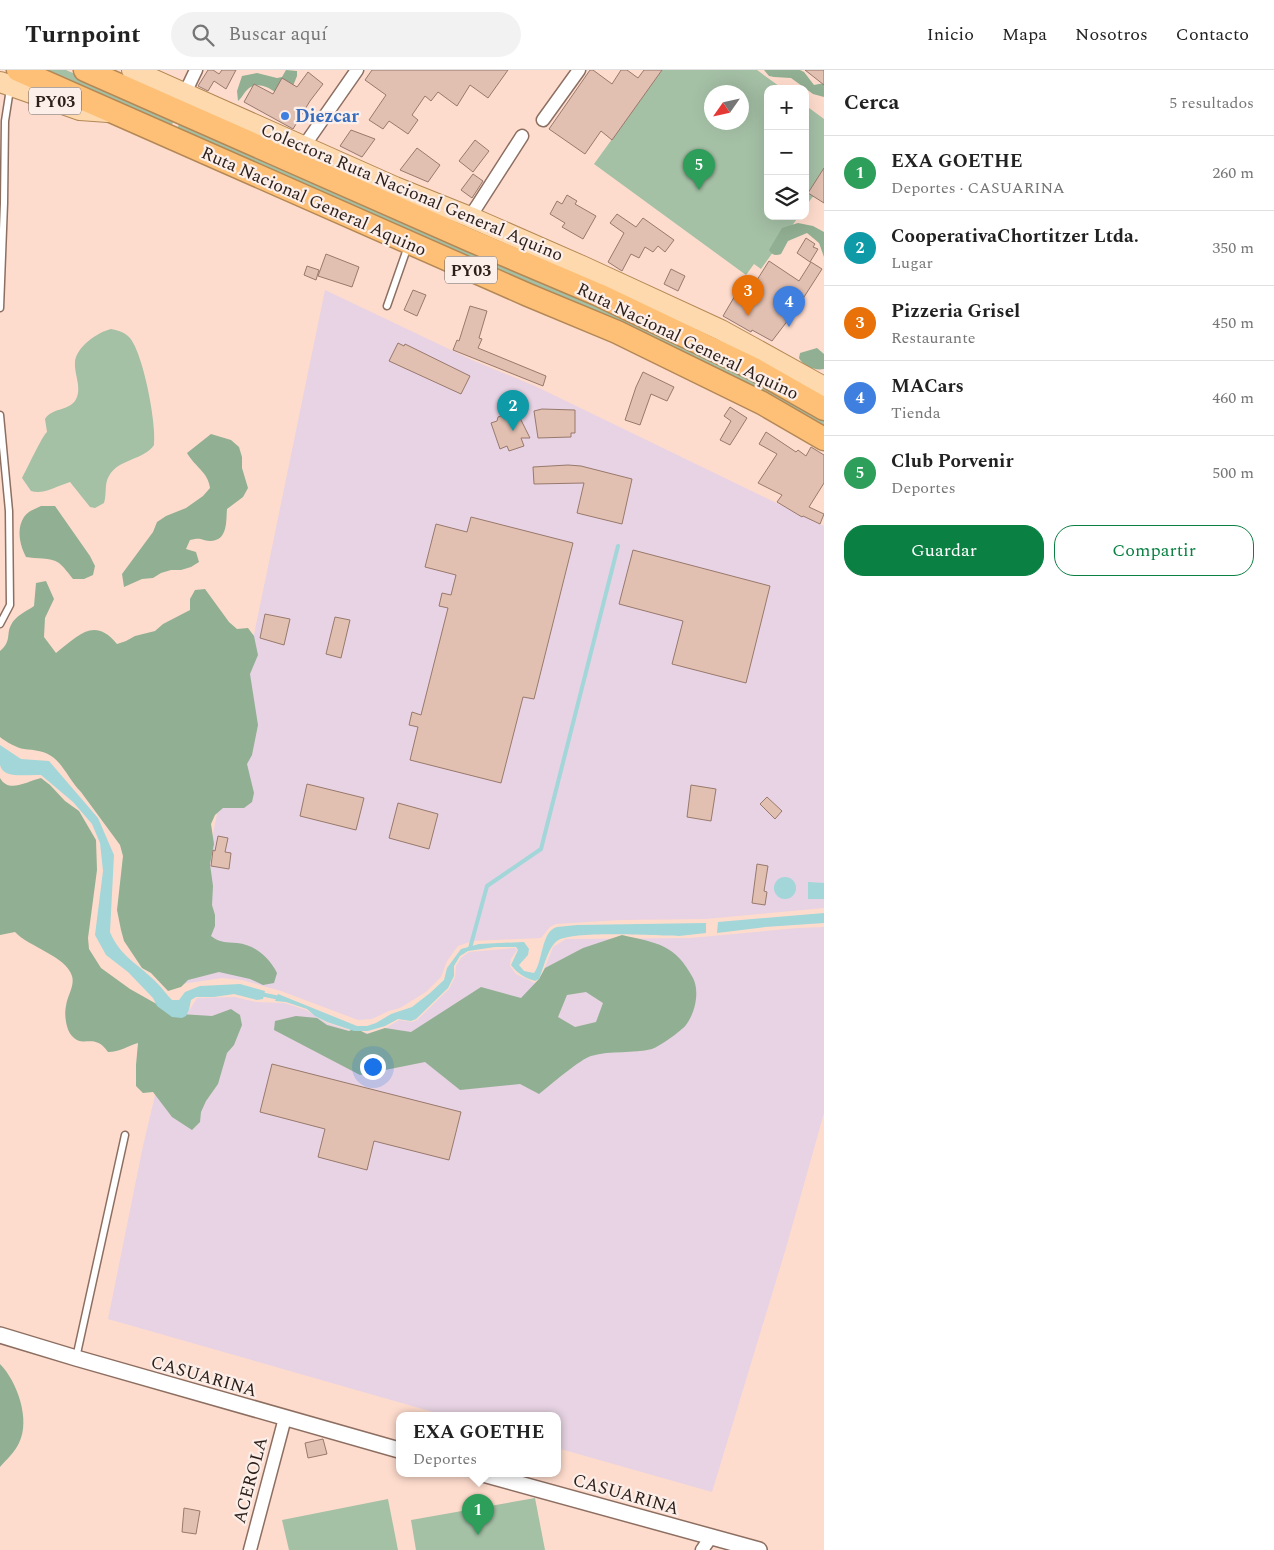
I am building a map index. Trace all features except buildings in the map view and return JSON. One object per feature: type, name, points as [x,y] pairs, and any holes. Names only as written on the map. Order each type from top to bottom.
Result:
[{"type":"highway","name":"Ruta Nacional General Aquino","points":[[85,70],[599,295],[754,370],[824,409]]},
{"type":"highway","name":"Ruta Nacional General Aquino","points":[[10,79],[112,113],[528,295],[618,332],[762,403],[824,439]]},
{"type":"main road","name":"Colectora Ruta Nacional General Aquino","points":[[132,70],[395,187],[470,217],[582,266],[721,330],[824,387]]},
{"type":"main road","points":[[395,187],[599,295]]},
{"type":"street","points":[[185,93],[196,70]]},
{"type":"street","points":[[304,146],[357,70]]},
{"type":"street","points":[[543,120],[579,70]]},
{"type":"street","points":[[470,217],[522,136]]},
{"type":"street","name":"CASUARINA","points":[[0,1335],[396,1449]]},
{"type":"street","name":"ACEROLA","points":[[250,1550],[285,1418]]},
{"type":"street","name":"CASUARINA","points":[[493,1477],[706,1544],[758,1550]]},
{"type":"lane","points":[[0,308],[5,121],[10,79]]},
{"type":"lane","points":[[387,306],[409,242]]},
{"type":"lane","points":[[0,415],[9,511],[10,595],[10,605],[0,624]]},
{"type":"lane","points":[[76,1358],[125,1135]]},
{"type":"shaded area","points":[[325,290],[472,360],[535,386],[824,526],[824,908],[706,919],[620,920],[556,924],[550,927],[541,938],[473,941],[458,946],[447,961],[441,977],[426,992],[400,1008],[372,1019],[358,1020],[281,991],[242,980],[222,978],[182,984]]},
{"type":"shaded area","points":[[824,927],[824,1113],[786,1248],[712,1492],[561,1449],[561,1412],[433,1412],[108,1319],[143,1146],[173,1019],[184,1019],[197,998],[235,997],[256,1002],[285,1003],[306,1010],[327,1023],[354,1032],[369,1033],[386,1028],[399,1020],[412,1022],[417,1020],[449,989],[455,977],[456,966],[461,958],[469,952],[515,948],[517,950],[511,959],[510,966],[516,974],[535,983],[540,980],[553,947],[566,939],[690,938]]},
{"type":"green space","points":[[37,70],[66,70],[175,118],[170,129]]},
{"type":"green space","points":[[286,70],[297,71],[293,86],[275,92],[264,86],[253,86],[238,101],[237,91],[242,76],[257,73],[277,78],[282,77]]},
{"type":"green space","points":[[662,70],[757,70],[778,85],[764,85],[764,220],[796,220],[761,269],[754,264],[746,275],[594,164]]},
{"type":"green space","points":[[764,70],[800,70],[804,72],[814,85],[824,83],[824,97],[809,91],[809,85],[801,85],[791,78],[769,76]]},
{"type":"green space","points":[[809,108],[824,119],[824,182],[809,202]]},
{"type":"green space","points":[[180,121],[639,321],[824,416],[824,430],[176,132]]},
{"type":"green space","points":[[798,223],[813,226],[824,232],[824,257],[819,243],[807,233],[788,241],[781,254],[774,255],[770,252],[769,250],[782,228]]},
{"type":"green space","points":[[111,329],[129,337],[139,357],[151,406],[154,445],[144,454],[113,470],[107,482],[104,503],[95,508],[90,507],[70,482],[45,491],[31,491],[22,478],[47,432],[45,419],[48,415],[72,404],[77,396],[76,356],[88,341],[100,333]]},
{"type":"green space","points":[[817,348],[824,354],[824,369],[810,367],[799,358],[800,353]]},
{"type":"green space","points":[[211,434],[231,440],[239,447],[242,457],[242,468],[248,488],[243,497],[227,509],[223,534],[216,540],[190,540],[186,549],[196,552],[199,562],[191,567],[171,570],[124,587],[122,574],[153,532],[157,522],[186,508],[203,496],[210,488],[207,478],[187,453]]},
{"type":"green space","points":[[41,506],[55,506],[90,556],[95,566],[93,575],[84,579],[73,579],[63,566],[55,561],[26,557],[22,548],[20,527],[27,513]]},
{"type":"green space","points":[[46,581],[54,599],[45,618],[44,637],[56,653],[79,635],[93,630],[101,631],[117,644],[135,636],[155,631],[163,624],[190,610],[190,599],[195,590],[205,589],[229,622],[237,629],[248,628],[254,636],[258,655],[250,674],[258,725],[252,755],[247,764],[254,793],[252,802],[244,808],[223,808],[215,815],[211,824],[214,844],[210,864],[215,926],[211,936],[220,941],[250,946],[261,953],[277,973],[274,983],[263,985],[250,979],[219,972],[188,980],[181,987],[168,991],[151,973],[142,968],[124,941],[117,910],[123,856],[120,845],[54,758],[44,752],[18,747],[0,737],[0,651],[6,644],[13,622],[18,616],[34,606],[36,583]]},
{"type":"green space","points":[[0,778],[4,783],[13,786],[41,778],[65,801],[79,811],[96,840],[97,870],[88,938],[89,949],[101,968],[130,989],[169,1011],[180,1014],[212,1016],[231,1009],[240,1015],[242,1025],[234,1045],[227,1053],[218,1084],[206,1101],[201,1112],[200,1122],[192,1130],[172,1117],[153,1092],[143,1093],[136,1086],[138,1043],[120,1050],[108,1052],[98,1043],[76,1040],[72,1036],[67,1026],[65,1013],[73,980],[63,963],[15,932],[0,935]]},
{"type":"green space","points":[[622,935],[645,940],[664,947],[679,958],[693,978],[696,990],[694,1009],[683,1028],[656,1047],[591,1056],[573,1067],[539,1094],[520,1084],[460,1090],[425,1062],[360,1075],[274,1030],[275,1021],[296,1016],[317,1018],[327,1025],[349,1031],[355,1028],[367,1034],[385,1028],[411,1032],[481,987],[521,998],[539,979],[545,968],[583,948]],"holes":[[[586,992],[603,1003],[596,1022],[575,1027],[558,1017],[567,995]]]},
{"type":"green space","points":[[0,1364],[17,1390],[23,1412],[23,1423],[22,1434],[17,1446],[0,1467]]},
{"type":"green space","points":[[535,1498],[545,1550],[416,1550],[411,1520]]},
{"type":"green space","points":[[388,1499],[398,1550],[289,1550],[282,1520]]},
{"type":"water","points":[[0,745],[21,759],[49,761],[98,818],[114,855],[110,932],[119,948],[150,976],[172,1000],[179,1000],[185,992],[200,986],[240,984],[265,991],[263,999],[257,1000],[234,994],[196,997],[191,1000],[186,1016],[182,1018],[172,1017],[157,1006],[153,998],[128,972],[106,955],[95,935],[103,871],[100,843],[92,824],[73,802],[41,775],[18,775],[6,773],[2,770],[0,765]]},
{"type":"water","points":[[785,877],[793,880],[796,888],[793,896],[785,899],[777,896],[774,888],[777,880]]},
{"type":"water","points":[[808,882],[824,883],[824,899],[808,899]]},
{"type":"water","points":[[824,913],[824,923],[765,927],[717,933],[718,922]]},
{"type":"water","points":[[706,923],[706,933],[679,936],[597,935],[566,938],[557,941],[548,954],[539,979],[535,981],[516,971],[511,965],[518,950],[516,947],[495,947],[468,951],[460,956],[454,966],[454,976],[448,988],[416,1019],[411,1021],[398,1019],[385,1026],[368,1031],[354,1031],[327,1022],[315,1016],[307,1009],[286,1002],[275,1001],[278,994],[357,1026],[367,1026],[391,1014],[412,1007],[430,993],[444,980],[447,968],[461,949],[479,944],[524,942],[529,949],[528,955],[519,965],[524,971],[534,973],[548,934],[557,927]]},
{"type":"waterway","points":[[470,948],[487,886],[541,849],[618,546]]},
{"type":"waterway","points":[[260,994],[280,998]]},
{"type":"place","name":"Diezcar","points":[[285,116]]},
{"type":"place","name":"Club Porvenir","points":[[699,190]]},
{"type":"place","name":"Pizzeria Grisel","points":[[748,316]]},
{"type":"place","name":"MACars","points":[[789,327]]},
{"type":"place","name":"CooperativaChortitzer Ltda.","points":[[513,431]]},
{"type":"place","name":"EXA GOETHE","points":[[478,1535]]}]
